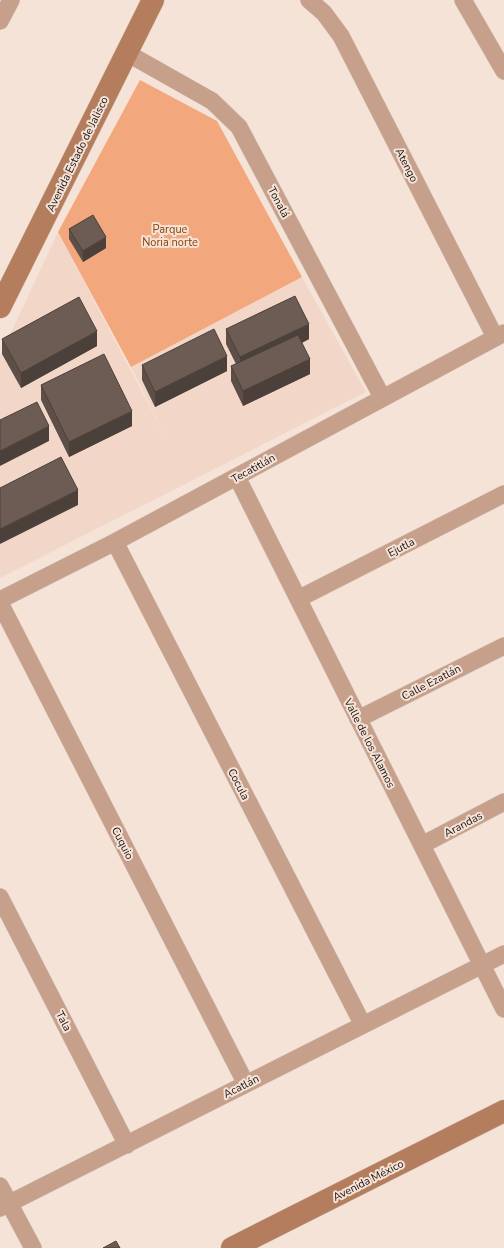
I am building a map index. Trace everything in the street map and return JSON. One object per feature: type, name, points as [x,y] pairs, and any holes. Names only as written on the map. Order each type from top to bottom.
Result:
[{"type":"street","points":[[0,22],[11,0]]},
{"type":"street","name":"Avenida Estado de Jalisco","points":[[0,307],[153,0]]},
{"type":"street","name":"Atengo","points":[[310,0],[324,14],[341,36],[500,335]]},
{"type":"street","points":[[463,0],[497,42],[504,71]]},
{"type":"street","name":"Tonalá","points":[[127,53],[212,101],[239,127],[382,397]]},
{"type":"street","name":"Tecatitlán","points":[[0,600],[115,542],[382,397],[500,335]]},
{"type":"street","name":"Valle de los Alamos","points":[[236,477],[504,1009]]},
{"type":"street","name":"Ejutla","points":[[298,599],[504,494]]},
{"type":"street","name":"Cocula","points":[[115,542],[363,1025]]},
{"type":"street","name":"Cuquio","points":[[0,603],[246,1084]]},
{"type":"street","name":"Calle Ezatlán","points":[[358,719],[504,646]]},
{"type":"street","name":"Arandas","points":[[422,845],[504,802]]},
{"type":"street","name":"Tala","points":[[0,897],[127,1145]]},
{"type":"street","name":"Acatlán","points":[[5,1206],[504,954]]},
{"type":"street","name":"Avenida México","points":[[232,1248],[504,1111]]},
{"type":"street","points":[[0,1186],[5,1206],[33,1248]]},
{"type":"shaded area","points":[[58,232],[168,441],[131,367],[302,277],[366,392],[0,578],[0,356]]},
{"type":"green space","name":"Parque Noria norte","points":[[140,80],[217,121],[302,277],[131,367],[58,232]]},
{"type":"building","points":[[93,215],[106,237],[83,251],[69,229]]},
{"type":"building","points":[[295,296],[309,324],[240,357],[226,329]]},
{"type":"building","points":[[79,297],[97,331],[21,373],[2,339]]},
{"type":"building","points":[[214,329],[227,356],[155,392],[142,365]]},
{"type":"building","points":[[298,335],[310,359],[243,391],[231,366]]},
{"type":"building","points":[[104,354],[132,411],[69,442],[41,385]]},
{"type":"building","points":[[37,402],[49,426],[0,451],[0,420]]},
{"type":"building","points":[[61,457],[78,490],[0,529],[0,488]]},
{"type":"building","points":[[116,1241],[120,1248],[103,1248]]}]
